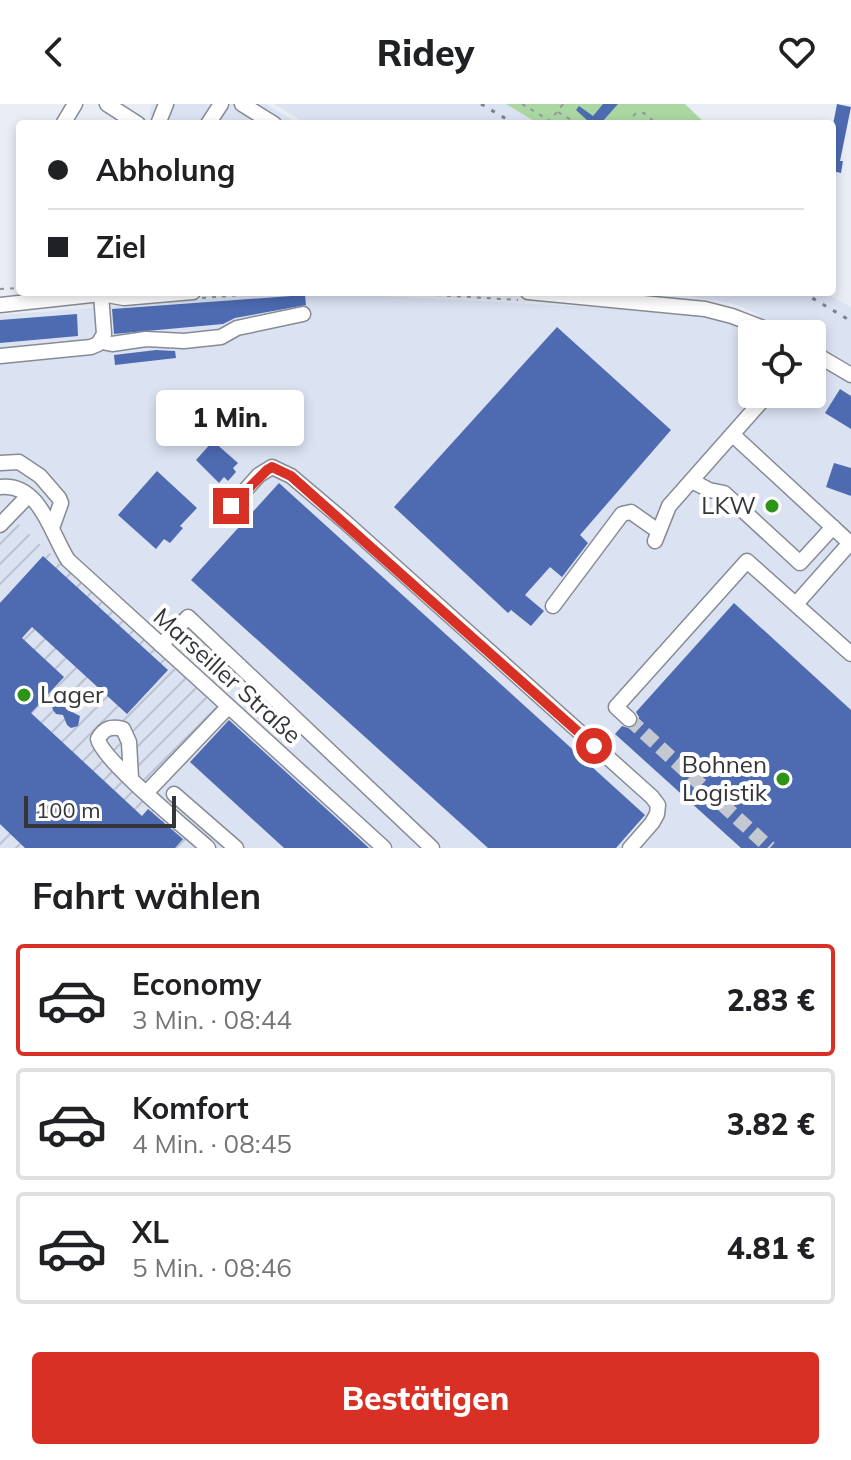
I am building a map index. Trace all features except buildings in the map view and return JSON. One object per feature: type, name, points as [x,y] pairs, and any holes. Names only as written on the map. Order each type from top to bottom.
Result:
[{"type":"street","points":[[107,104],[132,120]]},
{"type":"street","points":[[242,104],[268,120]]},
{"type":"street","points":[[0,305],[78,296]]},
{"type":"street","points":[[102,342],[104,296]]},
{"type":"street","points":[[116,296],[147,296]]},
{"type":"street","points":[[570,296],[705,309],[742,320]]},
{"type":"street","points":[[0,356],[91,347],[102,342],[112,344],[146,339],[184,341],[221,337],[237,328],[303,314]]},
{"type":"street","points":[[826,360],[851,375]]},
{"type":"street","points":[[553,606],[622,514],[631,512],[656,536],[669,506],[756,408]]},
{"type":"street","points":[[733,435],[850,543],[796,604]]},
{"type":"street","points":[[0,463],[19,462],[40,476],[59,498],[61,503],[52,528]]},
{"type":"street","points":[[231,506],[259,475],[272,467],[291,476],[343,520],[652,797],[658,805],[657,814],[630,848]]},
{"type":"street","points":[[692,481],[709,490],[724,493],[800,563],[833,527]]},
{"type":"street","points":[[0,487],[18,488],[28,496],[0,525]]},
{"type":"street","name":"Marseiller Straße","points":[[28,496],[40,507],[68,560],[384,848]]},
{"type":"street","points":[[629,719],[616,707],[747,561],[851,654]]},
{"type":"street","points":[[161,645],[188,617],[432,848]]},
{"type":"street","points":[[147,792],[228,707]]},
{"type":"street","points":[[131,778],[208,848]]},
{"type":"street","points":[[174,794],[236,848]]},
{"type":"path","points":[[522,104],[548,120]]},
{"type":"path","points":[[551,120],[563,104]]},
{"type":"path","points":[[557,111],[572,120]]},
{"type":"path","points":[[630,120],[635,114],[644,113],[652,120]]},
{"type":"shaded area","points":[[153,104],[266,104],[292,120],[159,120],[149,114]]},
{"type":"shaded area","points":[[274,104],[506,104],[532,120],[300,120]]},
{"type":"shaded area","points":[[250,296],[380,296],[762,316],[734,304],[689,296],[831,296],[851,307],[851,848],[0,848],[0,315]]},
{"type":"shaded area","points":[[0,507],[217,708],[148,784],[217,848],[0,848]]},
{"type":"green space","points":[[506,104],[685,104],[702,120],[532,120]]},
{"type":"tunnel","points":[[629,719],[770,848]]},
{"type":"railway","points":[[481,104],[508,120]]},
{"type":"railway","points":[[809,296],[851,321]]},
{"type":"place","name":"LKW","points":[[772,506]]},
{"type":"place","name":"Lager","points":[[24,695]]},
{"type":"place","name":"Bohnen Logistik","points":[[783,779]]},
{"type":"route","points":[[231,506],[259,475],[272,467],[291,476],[594,746]]}]
